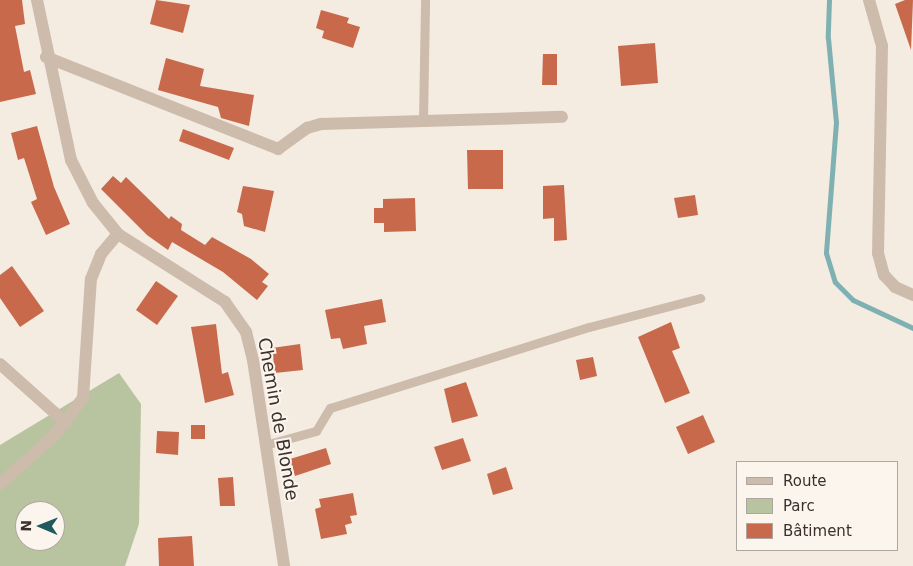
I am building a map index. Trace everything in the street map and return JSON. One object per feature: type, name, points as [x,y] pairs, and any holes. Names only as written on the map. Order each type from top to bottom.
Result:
[{"type":"street","name":"Chemin de Blonde","points":[[37,0],[46,57],[71,160],[93,203],[118,234],[225,302],[246,332],[284,566]]},
{"type":"street","points":[[869,0],[882,46],[878,253],[884,275],[895,287],[913,295]]},
{"type":"street","points":[[46,57],[278,149],[314,126],[423,120],[562,117]]},
{"type":"street","points":[[0,484],[66,423],[86,386],[91,279],[101,254],[118,234]]},
{"type":"street","points":[[0,364],[66,423]]},
{"type":"lane","points":[[423,120],[425,0]]},
{"type":"lane","points":[[265,445],[316,431],[330,408],[589,327],[700,298]]},
{"type":"green space","points":[[119,373],[141,404],[139,524],[125,566],[0,566],[0,445]]},
{"type":"building","points":[[0,0],[22,0],[25,24],[15,26],[24,72],[30,70],[36,94],[0,102]]},
{"type":"building","points":[[156,0],[190,5],[183,33],[150,24]]},
{"type":"building","points":[[905,0],[913,0],[911,50],[895,4]]},
{"type":"building","points":[[321,10],[349,18],[347,23],[360,27],[353,48],[322,38],[324,31],[316,28]]},
{"type":"building","points":[[655,43],[658,83],[621,86],[618,46]]},
{"type":"building","points":[[543,54],[557,54],[557,85],[542,85]]},
{"type":"building","points":[[166,58],[204,69],[200,86],[254,95],[249,126],[221,118],[218,107],[158,90]]},
{"type":"building","points":[[37,126],[54,187],[70,224],[46,235],[31,202],[37,199],[24,158],[18,160],[11,133]]},
{"type":"building","points":[[183,129],[234,148],[229,160],[179,141]]},
{"type":"building","points":[[467,150],[503,150],[503,189],[468,189]]},
{"type":"building","points":[[113,176],[121,183],[126,177],[169,219],[171,216],[182,224],[181,230],[205,245],[212,237],[251,259],[269,274],[262,282],[268,286],[257,300],[223,272],[172,242],[168,250],[147,235],[101,189]]},
{"type":"building","points":[[564,185],[567,240],[554,241],[554,218],[543,219],[543,186]]},
{"type":"building","points":[[243,186],[274,191],[265,232],[244,226],[242,214],[237,212]]},
{"type":"building","points":[[695,195],[698,215],[678,218],[674,198]]},
{"type":"building","points":[[415,198],[416,231],[384,232],[384,223],[374,223],[374,208],[383,208],[383,199]]},
{"type":"building","points":[[12,266],[44,311],[20,327],[0,298],[0,275]]},
{"type":"building","points":[[156,281],[178,296],[157,325],[136,310]]},
{"type":"building","points":[[382,299],[386,322],[364,326],[367,344],[343,349],[340,338],[331,339],[325,310]]},
{"type":"building","points":[[671,322],[680,348],[672,351],[690,393],[665,403],[638,337]]},
{"type":"building","points":[[216,324],[222,374],[228,372],[234,395],[205,403],[191,327]]},
{"type":"building","points":[[300,344],[303,370],[275,373],[272,348]]},
{"type":"building","points":[[593,357],[597,376],[580,380],[576,360]]},
{"type":"building","points":[[466,382],[478,416],[452,423],[444,389]]},
{"type":"building","points":[[703,415],[715,442],[688,454],[676,427]]},
{"type":"building","points":[[191,425],[205,425],[205,439],[191,439]]},
{"type":"building","points":[[157,431],[179,432],[178,455],[156,453]]},
{"type":"building","points":[[463,438],[471,461],[442,470],[434,447]]},
{"type":"building","points":[[326,448],[331,464],[295,476],[290,459]]},
{"type":"building","points":[[506,467],[513,489],[493,495],[487,474]]},
{"type":"building","points":[[233,477],[235,506],[220,506],[218,478]]},
{"type":"building","points":[[353,493],[357,515],[350,516],[352,523],[345,525],[347,534],[321,539],[315,509],[321,507],[319,499]]},
{"type":"building","points":[[192,536],[194,566],[159,566],[158,538]]},
{"type":"waterway","points":[[829,0],[828,38],[836,122],[826,253],[835,282],[853,300],[913,328]]}]
